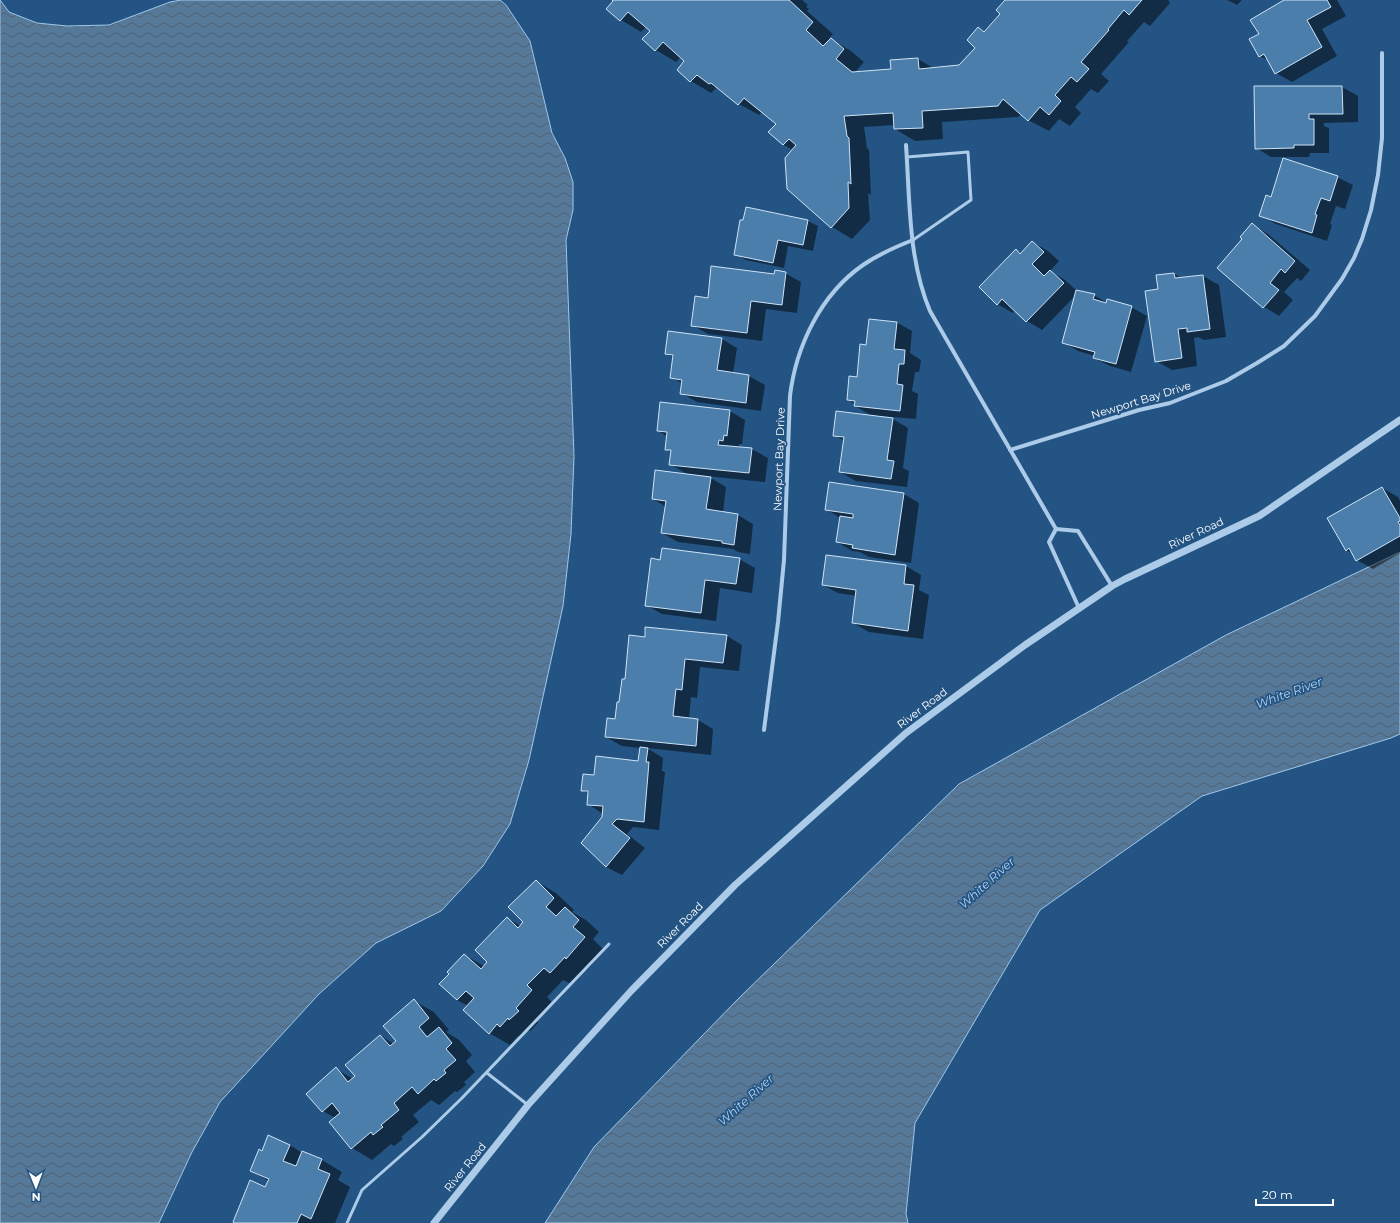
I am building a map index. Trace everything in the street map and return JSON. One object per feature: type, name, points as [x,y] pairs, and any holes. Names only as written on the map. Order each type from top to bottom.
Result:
[{"type":"street","name":"Newport Bay Drive","points":[[1010,450],[1138,410],[1170,403],[1226,381],[1284,346],[1315,316],[1342,279],[1354,258],[1371,210],[1378,175],[1382,138],[1382,53]]},
{"type":"street","points":[[906,145],[914,256],[920,282],[930,312],[1056,529]]},
{"type":"street","name":"Newport Bay Drive","points":[[764,730],[781,597],[786,521],[790,396],[793,373],[807,334],[818,314],[832,295],[849,277],[871,260],[892,248],[913,240]]},
{"type":"street","name":"River Road","points":[[434,1223],[528,1105],[631,990],[735,885],[906,733],[1019,650],[1112,586],[1259,516],[1400,420]]},
{"type":"street","points":[[1056,529],[1078,531],[1112,586]]},
{"type":"street","points":[[1056,529],[1049,542],[1080,608]]},
{"type":"lane","points":[[907,157],[968,152],[971,200],[913,240]]},
{"type":"lane","points":[[347,1223],[362,1190],[422,1137],[487,1073],[609,944]]},
{"type":"lane","points":[[487,1073],[528,1105]]},
{"type":"water","points":[[0,0],[9,12],[37,23],[67,26],[109,25],[170,2],[181,0],[500,0],[506,5],[530,41],[552,133],[565,158],[573,182],[573,210],[566,240],[574,456],[571,534],[563,606],[529,760],[510,824],[483,866],[441,911],[376,943],[319,994],[220,1102],[192,1152],[159,1223],[0,1223]]},
{"type":"water","name":"White River","points":[[1400,552],[1400,734],[1202,796],[1040,910],[915,1123],[906,1214],[908,1223],[545,1223],[594,1147],[739,998],[959,784],[1226,635]]},
{"type":"building","points":[[612,0],[789,0],[813,22],[806,30],[823,46],[831,38],[844,49],[836,59],[852,72],[891,69],[890,60],[918,58],[919,69],[959,65],[975,48],[967,40],[978,27],[984,32],[1000,14],[996,10],[1005,0],[1142,0],[1129,15],[1124,10],[1081,62],[1089,69],[1077,82],[1071,77],[1055,95],[1061,101],[1049,115],[1040,107],[1028,121],[1003,99],[998,106],[922,111],[923,128],[894,129],[893,113],[844,116],[847,136],[849,138],[851,184],[848,182],[849,208],[831,228],[787,189],[785,158],[796,145],[789,139],[783,145],[768,132],[776,124],[744,98],[738,105],[711,83],[709,84],[697,75],[690,82],[677,70],[684,61],[663,42],[655,51],[642,39],[650,31],[628,12],[620,21],[606,9],[613,1]]},
{"type":"building","points":[[1284,0],[1327,0],[1331,7],[1307,20],[1322,47],[1275,74],[1264,54],[1259,57],[1249,39],[1259,34],[1250,20]]},
{"type":"building","points":[[1254,86],[1342,86],[1343,114],[1309,114],[1309,119],[1314,119],[1314,145],[1294,145],[1294,148],[1255,149]]},
{"type":"building","points":[[1283,158],[1338,176],[1330,201],[1321,198],[1315,214],[1317,215],[1312,233],[1259,216],[1266,195],[1271,197]]},
{"type":"building","points":[[746,207],[808,220],[803,245],[778,240],[773,263],[734,255],[740,220],[743,220]]},
{"type":"building","points":[[1252,223],[1295,261],[1285,273],[1281,269],[1270,283],[1279,290],[1263,308],[1217,268],[1242,239],[1240,237]]},
{"type":"building","points":[[1032,241],[1044,252],[1032,264],[1044,276],[1050,270],[1064,283],[1026,322],[1002,299],[997,305],[979,287],[1016,249],[1020,254]]},
{"type":"building","points":[[711,266],[774,274],[775,270],[786,272],[782,305],[751,301],[747,333],[691,326],[695,296],[708,298]]},
{"type":"building","points":[[1174,273],[1175,278],[1203,275],[1210,329],[1187,332],[1187,328],[1178,329],[1182,358],[1155,362],[1145,291],[1158,289],[1156,275]]},
{"type":"building","points":[[1076,290],[1095,294],[1093,299],[1106,303],[1107,299],[1132,306],[1116,364],[1093,358],[1095,352],[1062,343]]},
{"type":"building","points":[[869,319],[897,322],[894,349],[905,350],[904,364],[899,364],[897,384],[903,385],[900,411],[854,406],[855,401],[847,400],[849,376],[857,377],[860,344],[866,345]]},
{"type":"building","points":[[668,331],[722,338],[717,370],[749,375],[746,403],[680,394],[682,380],[670,378],[673,355],[665,354]]},
{"type":"building","points":[[660,402],[730,410],[727,436],[724,435],[723,441],[719,440],[718,445],[752,448],[749,473],[669,465],[671,450],[665,450],[667,432],[657,431]]},
{"type":"building","points":[[836,411],[893,418],[887,460],[894,461],[891,479],[839,472],[844,437],[833,436]]},
{"type":"building","points":[[655,470],[711,477],[706,509],[738,514],[734,545],[722,543],[722,541],[661,533],[666,501],[652,499]]},
{"type":"building","points":[[829,482],[904,493],[895,555],[852,548],[853,545],[836,542],[840,516],[853,518],[853,514],[825,510]]},
{"type":"building","points":[[1382,487],[1400,518],[1400,521],[1398,522],[1400,525],[1400,536],[1356,561],[1349,548],[1346,551],[1327,518]]},
{"type":"building","points":[[662,548],[740,558],[736,584],[705,580],[701,613],[645,606],[651,558],[660,560]]},
{"type":"building","points":[[826,555],[906,565],[904,584],[914,585],[908,631],[852,623],[856,590],[822,585]]},
{"type":"building","points":[[645,627],[727,635],[723,663],[685,659],[682,690],[676,689],[673,716],[698,719],[696,746],[605,737],[607,718],[615,719],[622,679],[625,679],[629,635],[645,637]]},
{"type":"building","points":[[640,747],[648,748],[646,762],[649,762],[644,822],[617,819],[612,824],[630,838],[606,867],[581,843],[602,817],[603,806],[587,805],[588,791],[581,791],[583,774],[594,775],[596,756],[638,761]]},
{"type":"building","points":[[536,880],[554,898],[546,907],[556,916],[565,907],[579,920],[573,927],[585,937],[566,959],[565,957],[550,973],[544,968],[527,985],[532,990],[516,1008],[519,1011],[509,1020],[508,1018],[500,1027],[497,1024],[489,1034],[463,1010],[474,998],[466,991],[457,1000],[439,984],[449,974],[447,972],[464,954],[481,969],[487,962],[475,950],[507,917],[518,928],[523,922],[508,907]]},
{"type":"building","points":[[414,999],[429,1018],[419,1027],[427,1037],[439,1027],[452,1043],[446,1049],[456,1060],[444,1070],[446,1073],[436,1081],[434,1079],[418,1094],[412,1087],[394,1103],[399,1110],[381,1125],[383,1127],[373,1135],[371,1132],[351,1149],[329,1122],[340,1113],[332,1103],[322,1112],[306,1094],[336,1067],[348,1082],[355,1076],[345,1065],[380,1035],[390,1046],[396,1041],[383,1026]]},
{"type":"building","points":[[268,1135],[290,1145],[283,1161],[296,1166],[302,1151],[322,1159],[318,1169],[330,1174],[311,1219],[301,1214],[297,1223],[233,1222],[250,1180],[265,1187],[269,1179],[250,1171],[259,1149],[262,1151]]}]
